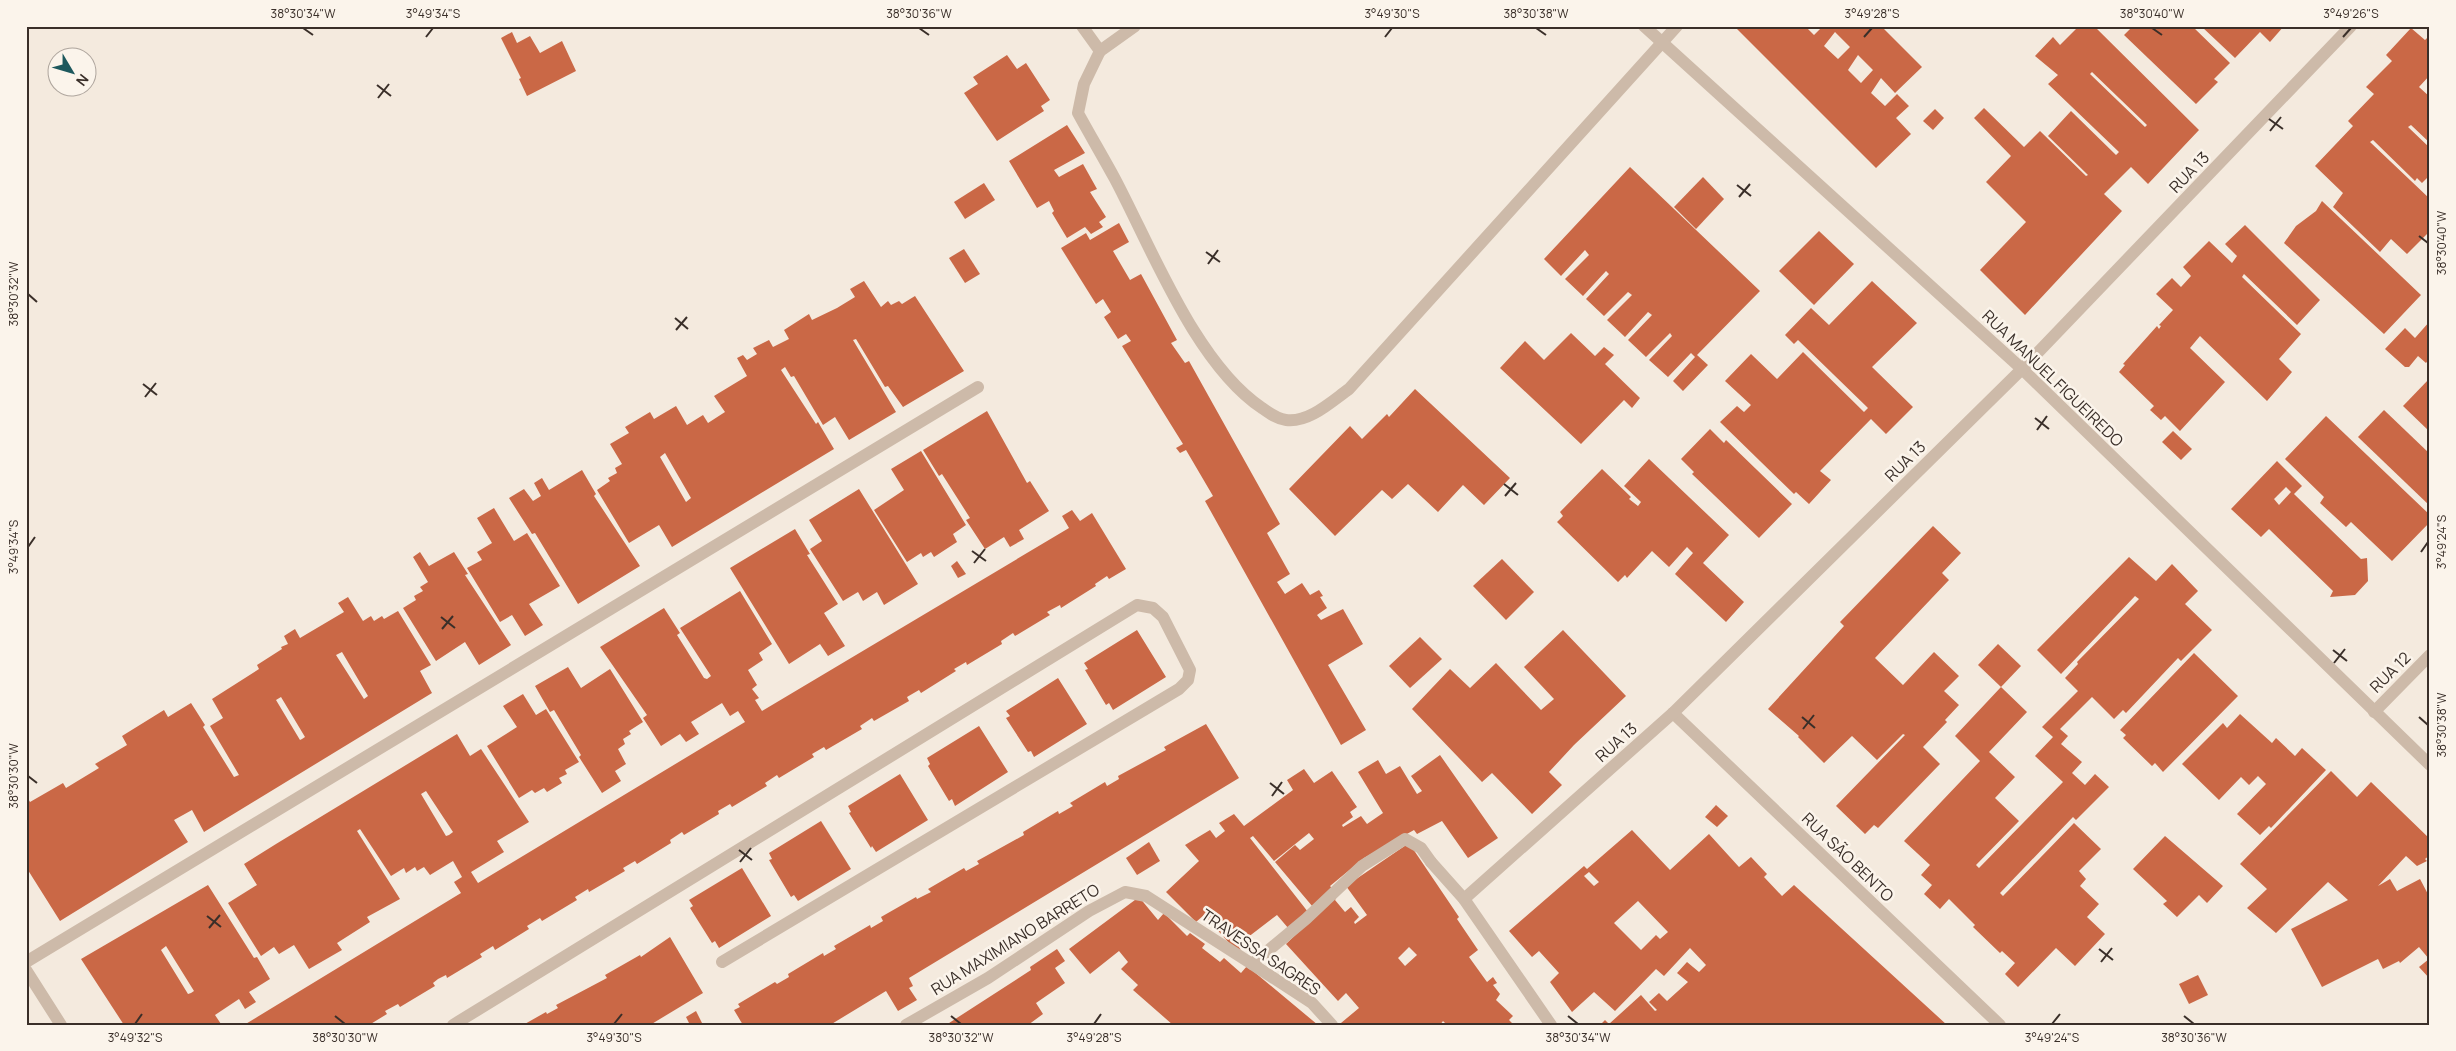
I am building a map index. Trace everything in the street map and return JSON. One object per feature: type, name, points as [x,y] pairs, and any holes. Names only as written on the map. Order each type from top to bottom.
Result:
[{"type":"street","points":[[1082,26],[1100,51]]},
{"type":"street","points":[[1135,26],[1100,51],[1084,84],[1078,113],[1115,178],[1180,309],[1225,376],[1248,399],[1271,414],[1285,420],[1298,419],[1318,411],[1349,389],[1677,26]]},
{"type":"street","name":"RUA MANUEL FIGUEIREDO","points":[[1644,26],[1663,41],[2022,369],[2430,766]]},
{"type":"street","name":"RUA 13","points":[[1464,899],[1673,713],[2022,369],[2351,26]]},
{"type":"street","points":[[26,962],[978,387]]},
{"type":"street","points":[[453,1025],[1138,606],[1153,608],[1163,617],[1190,670],[1188,680],[1178,689],[722,962]]},
{"type":"street","name":"RUA 12","points":[[2374,712],[2430,655]]},
{"type":"street","name":"RUA SÃO BENTO","points":[[1673,713],[2000,1025]]},
{"type":"street","points":[[1252,964],[1306,919],[1362,866],[1405,839],[1421,848],[1464,899],[1551,1025]]},
{"type":"street","name":"RUA MAXIMIANO BARRETO","points":[[906,1025],[988,978],[1089,911],[1125,892],[1146,896],[1169,910]]},
{"type":"street","name":"TRAVESSA SAGRES","points":[[1169,910],[1312,1003],[1332,1025]]},
{"type":"street","points":[[26,970],[61,1025]]},
{"type":"building","points":[[1734,26],[1805,26],[1814,35],[1823,26],[1881,26],[1922,67],[1895,93],[1881,78],[1871,93],[1885,106],[1897,94],[1909,106],[1896,118],[1911,134],[1876,168]],"holes":[[[1835,32],[1850,47],[1838,59],[1824,46]],[[1858,55],[1873,70],[1861,83],[1848,70]]]},
{"type":"building","points":[[2079,26],[2094,26],[2199,130],[2148,184],[2131,167],[2104,194],[2122,211],[2025,315],[1980,270],[2026,222],[1986,182],[2011,156],[1974,118],[1984,108],[2024,147],[2040,131],[2086,176],[2088,175],[2048,136],[2071,111],[2116,155],[2119,152],[2048,84],[2058,75],[2035,56],[2053,37],[2060,45]],"holes":[[[2092,72],[2147,125],[2145,127],[2090,74]]]},
{"type":"building","points":[[2133,26],[2192,26],[2230,63],[2214,79],[2218,82],[2196,104],[2124,35]]},
{"type":"building","points":[[2201,26],[2284,26],[2270,42],[2260,32],[2235,58]]},
{"type":"building","points":[[2411,28],[2425,40],[2430,35],[2430,75],[2419,87],[2430,97],[2430,143],[2411,125],[2408,127],[2430,148],[2430,175],[2422,183],[2417,178],[2415,181],[2373,140],[2370,142],[2430,199],[2430,231],[2407,254],[2391,239],[2380,252],[2333,207],[2343,193],[2315,166],[2353,126],[2348,121],[2374,94],[2366,87],[2392,61],[2386,55]]},
{"type":"building","points":[[512,32],[517,43],[530,36],[540,53],[562,41],[576,71],[527,96],[519,79],[521,78],[501,38]]},
{"type":"building","points":[[1007,55],[1017,69],[1026,63],[1050,100],[1041,106],[1044,111],[997,141],[964,93],[978,84],[973,77]]},
{"type":"building","points":[[1935,109],[1944,118],[1933,130],[1923,121]]},
{"type":"building","points":[[1067,125],[1085,153],[1054,170],[1059,177],[1083,164],[1097,189],[1090,192],[1106,217],[1099,222],[1103,227],[1091,234],[1085,227],[1067,238],[1052,213],[1054,211],[1049,201],[1037,208],[1009,161]]},
{"type":"building","points":[[1630,167],[1760,291],[1697,355],[1708,365],[1683,391],[1673,381],[1695,357],[1691,353],[1668,377],[1649,360],[1672,336],[1670,333],[1646,357],[1628,340],[1652,315],[1648,312],[1625,337],[1607,320],[1632,295],[1628,292],[1604,316],[1586,299],[1609,274],[1606,271],[1583,296],[1565,279],[1589,255],[1585,250],[1561,276],[1544,259]]},
{"type":"building","points":[[1703,177],[1724,199],[1696,229],[1674,207]]},
{"type":"building","points":[[984,183],[995,200],[965,219],[954,202]]},
{"type":"building","points":[[2322,201],[2421,295],[2384,334],[2284,243],[2296,226],[2316,211]]},
{"type":"building","points":[[1119,223],[1129,242],[1113,251],[1130,280],[1141,274],[1177,340],[1171,343],[1185,363],[1189,361],[1280,524],[1267,533],[1290,574],[1277,582],[1285,594],[1302,583],[1310,595],[1319,590],[1323,596],[1320,597],[1327,608],[1317,615],[1321,620],[1343,609],[1363,644],[1328,665],[1366,730],[1341,745],[1205,501],[1213,496],[1186,450],[1180,453],[1176,448],[1183,444],[1122,346],[1131,341],[1126,334],[1118,339],[1104,317],[1111,312],[1103,299],[1096,304],[1061,248],[1086,233],[1090,240]]},
{"type":"building","points":[[2245,225],[2320,300],[2297,325],[2244,274],[2242,277],[2301,334],[2279,359],[2292,372],[2267,401],[2200,336],[2190,348],[2225,382],[2180,431],[2165,416],[2161,420],[2150,410],[2154,406],[2119,372],[2125,365],[2123,364],[2157,326],[2159,329],[2161,326],[2159,325],[2173,310],[2156,294],[2172,278],[2181,287],[2191,276],[2183,267],[2209,241],[2232,263],[2237,256],[2225,244]]},
{"type":"building","points":[[1819,231],[1854,264],[1814,305],[1779,271]]},
{"type":"building","points":[[964,249],[980,274],[965,283],[949,258]]},
{"type":"building","points":[[864,281],[881,307],[888,301],[891,305],[899,301],[902,304],[915,296],[964,371],[903,407],[888,386],[885,387],[856,339],[853,340],[896,412],[849,440],[835,417],[823,425],[794,376],[791,377],[785,367],[781,370],[816,424],[818,422],[834,449],[672,547],[659,525],[629,543],[597,490],[610,481],[608,478],[617,473],[615,468],[622,464],[610,444],[629,433],[625,427],[650,412],[654,419],[676,406],[687,425],[703,415],[708,423],[725,412],[714,396],[747,376],[737,358],[743,355],[747,360],[757,354],[753,348],[769,340],[773,347],[789,339],[784,330],[809,314],[812,320],[855,297],[850,289]],"holes":[[[665,453],[691,498],[686,502],[660,457]]]},
{"type":"building","points":[[1872,281],[1917,323],[1872,367],[1913,407],[1886,434],[1871,419],[1820,471],[1831,480],[1809,504],[1796,492],[1794,494],[1720,422],[1737,406],[1744,412],[1751,405],[1725,381],[1751,354],[1777,379],[1803,352],[1864,412],[1868,408],[1798,340],[1794,344],[1785,335],[1811,308],[1829,325]]},
{"type":"building","points":[[2430,321],[2430,358],[2426,363],[2418,356],[2409,367],[2405,367],[2385,349],[2405,328],[2415,338]]},
{"type":"building","points":[[1571,333],[1595,356],[1604,347],[1614,355],[1605,364],[1640,398],[1632,408],[1624,400],[1581,444],[1500,368],[1525,341],[1544,360]]},
{"type":"building","points":[[2430,378],[2430,432],[2403,406]]},
{"type":"building","points":[[1415,389],[1510,478],[1484,505],[1463,485],[1438,512],[1408,484],[1392,499],[1382,490],[1335,536],[1289,489],[1350,426],[1362,439],[1387,414],[1389,417]]},
{"type":"building","points":[[2384,410],[2430,454],[2430,506],[2358,437]]},
{"type":"building","points":[[987,411],[1027,483],[1030,481],[1049,511],[1019,530],[1024,539],[1010,547],[1004,537],[985,549],[966,520],[970,518],[942,474],[939,476],[923,450]]},
{"type":"building","points":[[2326,416],[2430,515],[2430,522],[2392,561],[2351,522],[2346,527],[2320,503],[2324,497],[2285,459]]},
{"type":"building","points":[[1710,429],[1724,443],[1726,440],[1792,504],[1759,538],[1692,474],[1694,472],[1681,459]]},
{"type":"building","points":[[2173,431],[2192,449],[2181,460],[2162,442]]},
{"type":"building","points":[[921,451],[966,525],[953,534],[957,542],[934,557],[931,552],[923,557],[921,553],[907,562],[874,510],[904,490],[891,469]]},
{"type":"building","points":[[1649,459],[1729,535],[1703,563],[1744,602],[1726,622],[1675,574],[1693,553],[1687,547],[1669,567],[1652,551],[1627,578],[1625,575],[1618,582],[1557,522],[1563,516],[1560,512],[1602,469],[1631,497],[1629,499],[1638,506],[1641,502],[1624,486]]},
{"type":"building","points":[[2277,461],[2302,486],[2294,494],[2361,559],[2367,558],[2368,581],[2355,595],[2330,597],[2333,591],[2269,529],[2261,537],[2231,509]],"holes":[[[2286,487],[2291,492],[2279,505],[2274,499]]]},
{"type":"building","points":[[582,470],[596,494],[594,496],[640,566],[578,604],[535,533],[532,534],[509,498],[524,489],[533,501],[541,496],[534,483],[542,478],[549,490]]},
{"type":"building","points":[[859,489],[918,584],[884,605],[877,592],[863,601],[858,592],[843,601],[810,549],[822,541],[809,520]]},
{"type":"building","points":[[494,508],[514,541],[527,533],[560,586],[529,604],[543,625],[525,636],[512,615],[500,622],[467,568],[482,560],[477,552],[492,543],[477,518]]},
{"type":"building","points":[[1072,510],[1080,521],[1092,513],[1126,569],[1109,579],[1107,576],[1095,584],[1096,586],[1061,608],[1060,605],[1047,612],[1050,615],[1015,636],[1013,633],[1001,641],[1002,644],[967,665],[966,662],[954,669],[956,671],[921,693],[919,690],[907,697],[909,701],[874,721],[872,718],[860,726],[862,729],[826,750],[824,747],[812,754],[814,757],[779,778],[777,775],[765,783],[767,786],[732,807],[730,804],[718,811],[719,814],[684,835],[682,832],[670,840],[671,843],[637,864],[635,861],[623,868],[625,871],[589,892],[588,889],[575,897],[577,900],[542,921],[540,918],[527,926],[529,929],[495,950],[493,946],[480,954],[482,957],[447,978],[446,975],[438,979],[433,983],[435,986],[400,1007],[398,1004],[385,1011],[387,1014],[369,1025],[244,1025],[461,893],[454,882],[462,877],[453,861],[430,875],[424,867],[417,871],[415,867],[406,873],[404,868],[391,876],[360,829],[357,831],[400,899],[367,917],[370,922],[337,943],[342,950],[309,969],[294,945],[279,954],[274,947],[261,956],[228,903],[257,885],[244,864],[276,844],[457,734],[470,756],[481,749],[529,822],[497,841],[504,852],[471,872],[478,883],[745,722],[738,711],[730,716],[722,703],[691,722],[699,734],[686,742],[680,734],[661,746],[643,718],[647,715],[600,647],[664,608],[680,633],[677,635],[704,678],[707,679],[711,676],[680,628],[740,591],[772,644],[759,653],[763,660],[748,670],[757,685],[752,689],[759,698],[755,700],[762,711],[1069,528],[1062,516]],"holes":[[[426,791],[453,832],[446,836],[421,794]]]},
{"type":"building","points":[[1933,526],[1961,553],[1942,573],[1949,580],[1875,658],[1903,685],[1934,652],[1959,676],[1944,691],[1959,705],[1945,720],[1947,722],[1923,747],[1940,764],[1878,828],[1874,825],[1865,834],[1836,806],[1905,735],[1903,734],[1877,760],[1852,736],[1824,763],[1799,736],[1768,709],[1844,626],[1840,622]]},
{"type":"building","points":[[795,529],[810,554],[807,555],[838,604],[824,613],[845,646],[828,656],[820,644],[789,664],[730,568]]},
{"type":"building","points":[[420,552],[429,566],[454,552],[468,574],[465,575],[511,645],[479,665],[465,642],[436,661],[403,608],[416,600],[414,596],[423,591],[420,587],[428,582],[413,557]]},
{"type":"building","points":[[2129,557],[2156,581],[2172,564],[2198,591],[2185,604],[2212,630],[2181,661],[2178,658],[2126,713],[2123,710],[2114,719],[2092,697],[2060,729],[2068,736],[2061,744],[2082,762],[2072,773],[2085,785],[2095,774],[2109,787],[2076,820],[2073,817],[2000,893],[2003,896],[2074,823],[2101,849],[2079,871],[2086,879],[2080,886],[2099,904],[2087,917],[2105,934],[2075,966],[2056,948],[2018,987],[2005,974],[2015,963],[2002,951],[2000,953],[1973,927],[1975,925],[1949,899],[1940,909],[1924,894],[1932,885],[1921,875],[1930,865],[1904,841],[1980,761],[1955,736],[2001,687],[2027,712],[1989,752],[2015,777],[1995,798],[2019,821],[1976,865],[1979,868],[2063,782],[2035,756],[2053,737],[2042,727],[2078,691],[2065,678],[2078,664],[2077,662],[2139,599],[2135,596],[2061,674],[2037,650]]},
{"type":"building","points":[[1502,559],[1534,592],[1506,620],[1473,586]]},
{"type":"building","points":[[957,561],[966,574],[958,578],[951,566]]},
{"type":"building","points":[[348,597],[363,621],[371,616],[374,621],[382,616],[384,619],[398,611],[431,665],[420,671],[432,693],[204,832],[192,810],[174,820],[188,842],[60,921],[26,867],[26,795],[30,802],[63,783],[66,788],[99,768],[95,764],[127,745],[122,736],[164,710],[168,717],[191,703],[205,725],[203,727],[234,777],[239,775],[210,726],[223,718],[212,699],[259,669],[257,665],[288,644],[284,636],[295,629],[300,638],[344,612],[338,603]],"holes":[[[342,652],[368,696],[364,699],[336,655]],[[281,697],[305,737],[300,740],[276,700]]]},
{"type":"building","points":[[1137,630],[1166,677],[1113,710],[1109,703],[1106,705],[1085,670],[1088,669],[1084,663]]},
{"type":"building","points":[[1563,630],[1626,696],[1574,745],[1549,772],[1562,785],[1532,814],[1492,773],[1482,782],[1412,709],[1450,669],[1470,688],[1496,663],[1541,710],[1554,699],[1524,667]]},
{"type":"building","points":[[1420,637],[1442,659],[1410,688],[1389,666]]},
{"type":"building","points":[[1998,644],[2021,666],[2001,687],[1978,665]]},
{"type":"building","points":[[2194,653],[2238,696],[2163,772],[2155,763],[2152,766],[2123,738],[2126,735],[2120,730]]},
{"type":"building","points":[[568,667],[581,688],[610,669],[643,722],[629,731],[631,734],[623,739],[625,744],[618,749],[626,764],[615,771],[621,781],[602,793],[579,757],[581,755],[554,710],[550,712],[535,686]]},
{"type":"building","points":[[1058,678],[1087,724],[1034,757],[1031,751],[1028,752],[1006,718],[1010,716],[1006,711]]},
{"type":"building","points":[[523,694],[536,715],[546,709],[579,762],[565,770],[567,774],[559,778],[562,783],[547,792],[544,788],[535,793],[532,790],[519,798],[487,746],[517,727],[503,706]]},
{"type":"building","points":[[2240,714],[2272,743],[2276,738],[2295,756],[2302,748],[2326,770],[2271,828],[2269,826],[2260,835],[2237,814],[2266,784],[2258,776],[2249,785],[2241,777],[2219,800],[2182,764],[2223,723],[2227,728]]},
{"type":"building","points":[[1206,724],[1239,778],[909,978],[913,986],[909,988],[917,1000],[898,1011],[886,991],[830,1025],[743,1025],[734,1010],[740,1007],[738,1004],[775,982],[777,984],[789,977],[788,974],[823,953],[824,956],[836,949],[834,946],[870,925],[871,928],[883,921],[881,917],[916,897],[917,899],[931,892],[928,889],[964,868],[966,871],[979,864],[977,861],[1024,835],[1023,832],[1058,811],[1059,814],[1073,806],[1070,803],[1105,782],[1107,786],[1119,779],[1118,776],[1166,750],[1164,747]]},
{"type":"building","points":[[979,726],[1008,772],[955,806],[952,799],[949,801],[928,766],[930,764],[927,758]]},
{"type":"building","points":[[1440,755],[1498,838],[1468,858],[1442,821],[1417,834],[1414,830],[1364,858],[1330,886],[1338,895],[1335,900],[1345,912],[1351,907],[1359,917],[1354,922],[1355,924],[1367,915],[1346,886],[1409,843],[1459,917],[1457,919],[1478,950],[1469,957],[1487,982],[1493,977],[1497,983],[1493,985],[1500,994],[1496,1000],[1513,1016],[1509,1020],[1514,1025],[1447,1025],[1443,1021],[1440,1025],[1343,1025],[1341,1023],[1359,1008],[1346,993],[1338,1001],[1286,944],[1318,913],[1275,862],[1295,845],[1300,850],[1314,839],[1309,833],[1274,861],[1253,836],[1250,838],[1308,912],[1289,929],[1277,915],[1243,941],[1246,945],[1237,952],[1204,915],[1196,922],[1166,892],[1199,861],[1185,845],[1210,830],[1216,838],[1225,831],[1219,823],[1234,814],[1244,826],[1293,790],[1287,780],[1304,769],[1314,783],[1332,771],[1357,807],[1350,812],[1353,817],[1342,825],[1343,827],[1361,816],[1367,824],[1383,813],[1358,772],[1378,760],[1386,774],[1400,766],[1417,794],[1422,791],[1411,776]],"holes":[[[1409,947],[1417,955],[1405,966],[1398,958]]]},
{"type":"building","points":[[2331,771],[2357,797],[2371,782],[2430,839],[2430,855],[2425,859],[2427,861],[2417,866],[2406,856],[2378,886],[2390,879],[2397,891],[2420,879],[2430,898],[2430,979],[2419,967],[2429,959],[2419,947],[2400,963],[2399,961],[2383,969],[2378,959],[2322,987],[2291,929],[2348,900],[2328,882],[2276,933],[2247,908],[2267,889],[2240,864]]},
{"type":"building","points":[[900,774],[928,820],[876,852],[872,846],[871,848],[849,813],[851,812],[848,806]]},
{"type":"building","points":[[1716,805],[1728,816],[1717,827],[1705,817]]},
{"type":"building","points":[[821,821],[851,869],[798,901],[794,895],[791,897],[769,860],[772,859],[769,853]]},
{"type":"building","points":[[1632,830],[1670,870],[1709,834],[1739,867],[1751,857],[1767,874],[1764,877],[1782,896],[1794,885],[1947,1025],[1600,1025],[1605,1020],[1609,1024],[1641,995],[1655,1011],[1657,1010],[1649,1002],[1659,993],[1667,1001],[1688,982],[1677,973],[1687,962],[1699,972],[1706,965],[1690,948],[1664,976],[1656,969],[1615,1011],[1594,992],[1572,1012],[1550,982],[1559,973],[1539,951],[1532,957],[1509,931],[1584,866],[1587,869]],"holes":[[[1589,872],[1599,882],[1594,886],[1584,876]],[[1638,901],[1668,932],[1660,939],[1656,935],[1641,950],[1614,923]]]},
{"type":"building","points":[[2165,836],[2223,886],[2207,903],[2199,895],[2177,917],[2163,904],[2167,901],[2133,869]]},
{"type":"building","points":[[1149,842],[1160,861],[1137,875],[1126,858]]},
{"type":"building","points":[[742,868],[771,916],[719,948],[715,941],[712,943],[690,908],[693,906],[689,900]]},
{"type":"building","points":[[208,885],[254,958],[257,957],[270,979],[249,992],[256,1002],[245,1009],[239,999],[215,1015],[221,1024],[219,1025],[124,1025],[81,959]],"holes":[[[166,946],[194,991],[188,994],[161,950]]]},
{"type":"building","points":[[1139,897],[1158,920],[1164,913],[1187,936],[1190,933],[1205,944],[1202,948],[1220,962],[1224,958],[1241,973],[1247,966],[1318,1025],[1173,1025],[1133,990],[1138,985],[1121,969],[1128,962],[1119,951],[1090,974],[1069,949]]},
{"type":"building","points":[[670,937],[703,993],[650,1025],[523,1025],[546,1012],[547,1014],[558,1008],[556,1005],[607,978],[605,975],[640,955],[641,957]]},
{"type":"building","points":[[1057,949],[1065,961],[1055,968],[1065,983],[1036,1003],[1043,1014],[1028,1025],[946,1025],[1031,970],[1030,967]]},
{"type":"building","points":[[2198,975],[2208,995],[2189,1004],[2179,984]]},
{"type":"building","points":[[696,1011],[702,1023],[690,1025],[686,1017]]}]
